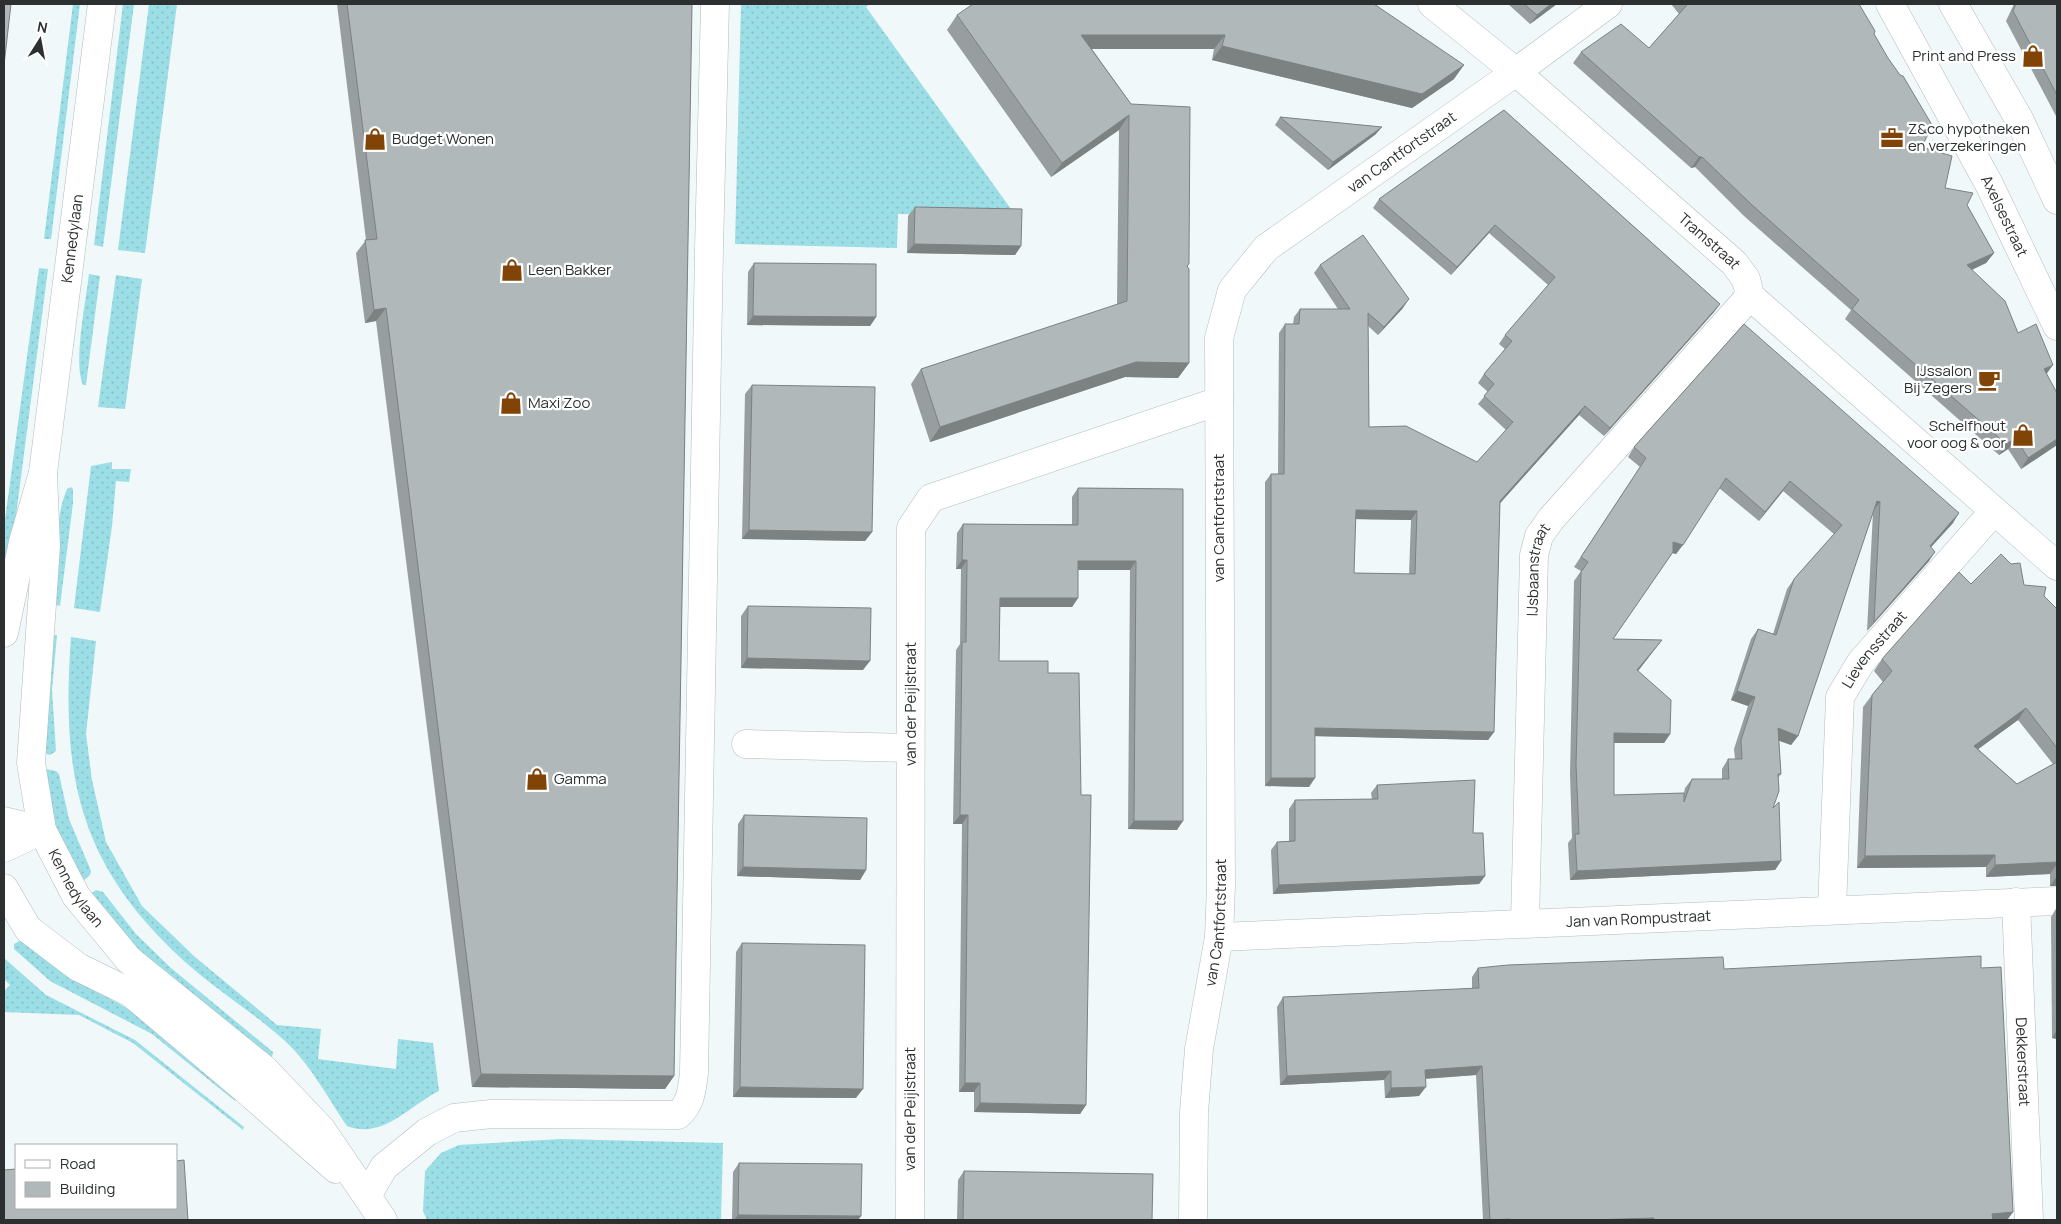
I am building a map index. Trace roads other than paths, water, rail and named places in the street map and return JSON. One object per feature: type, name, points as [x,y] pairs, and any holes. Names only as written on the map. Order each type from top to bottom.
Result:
[{"type":"street","name":"Kennedylaan","points":[[4,633],[23,542],[43,473],[102,4]]},
{"type":"street","points":[[367,1196],[384,1167],[427,1132],[454,1118],[491,1114],[678,1115],[684,1110],[692,1096],[708,249],[715,4]]},
{"type":"street","name":"Tramstraat","points":[[1432,4],[1516,72],[1734,263],[1746,279],[1750,296],[1994,511]]},
{"type":"street","name":"van Cantfortstraat","points":[[1193,1220],[1194,1112],[1198,1049],[1219,937],[1219,338],[1232,290],[1266,248],[1516,72],[1608,4]]},
{"type":"street","name":"Axelsestraat","points":[[1890,4],[1989,184],[2057,326]]},
{"type":"street","points":[[1953,4],[2019,119],[2057,200]]},
{"type":"street","name":"IJsbaanstraat","points":[[1525,923],[1534,555],[1539,536],[1551,519],[1750,296]]},
{"type":"street","name":"van der Peijlstraat","points":[[910,1220],[911,528],[931,498],[1219,401]]},
{"type":"street","name":"Kennedylaan","points":[[43,473],[46,546],[31,763],[42,830],[76,896],[129,960],[264,1069],[321,1129],[383,1220]]},
{"type":"street","points":[[1994,511],[2057,566]]},
{"type":"street","name":"Lievensstraat","points":[[1832,910],[1840,697],[1861,662],[1994,511]]},
{"type":"street","points":[[746,744],[910,748]]},
{"type":"street","points":[[4,821],[42,830]]},
{"type":"street","points":[[4,848],[42,830]]},
{"type":"street","name":"Kennedylaan","points":[[4,888],[28,929],[78,967],[131,993],[245,1089],[367,1196]]},
{"type":"street","name":"Jan van Rompustraat","points":[[1219,937],[2057,901]]},
{"type":"street","name":"Dekkerstraat","points":[[2016,902],[2029,1220]]},
{"type":"place","name":"Print and Press","points":[[2033,56]]},
{"type":"place","name":"Z&co hypotheken en verzekeringen","points":[[1892,138]]},
{"type":"place","name":"Budget Wonen","points":[[375,139]]},
{"type":"place","name":"Leen Bakker","points":[[512,270]]},
{"type":"place","name":"IJssalon Bij Zegers","points":[[1989,380]]},
{"type":"place","name":"Maxi Zoo","points":[[511,403]]},
{"type":"place","name":"Schelfhout voor oog & oor","points":[[2023,435]]},
{"type":"place","name":"Gamma","points":[[537,779]]}]
